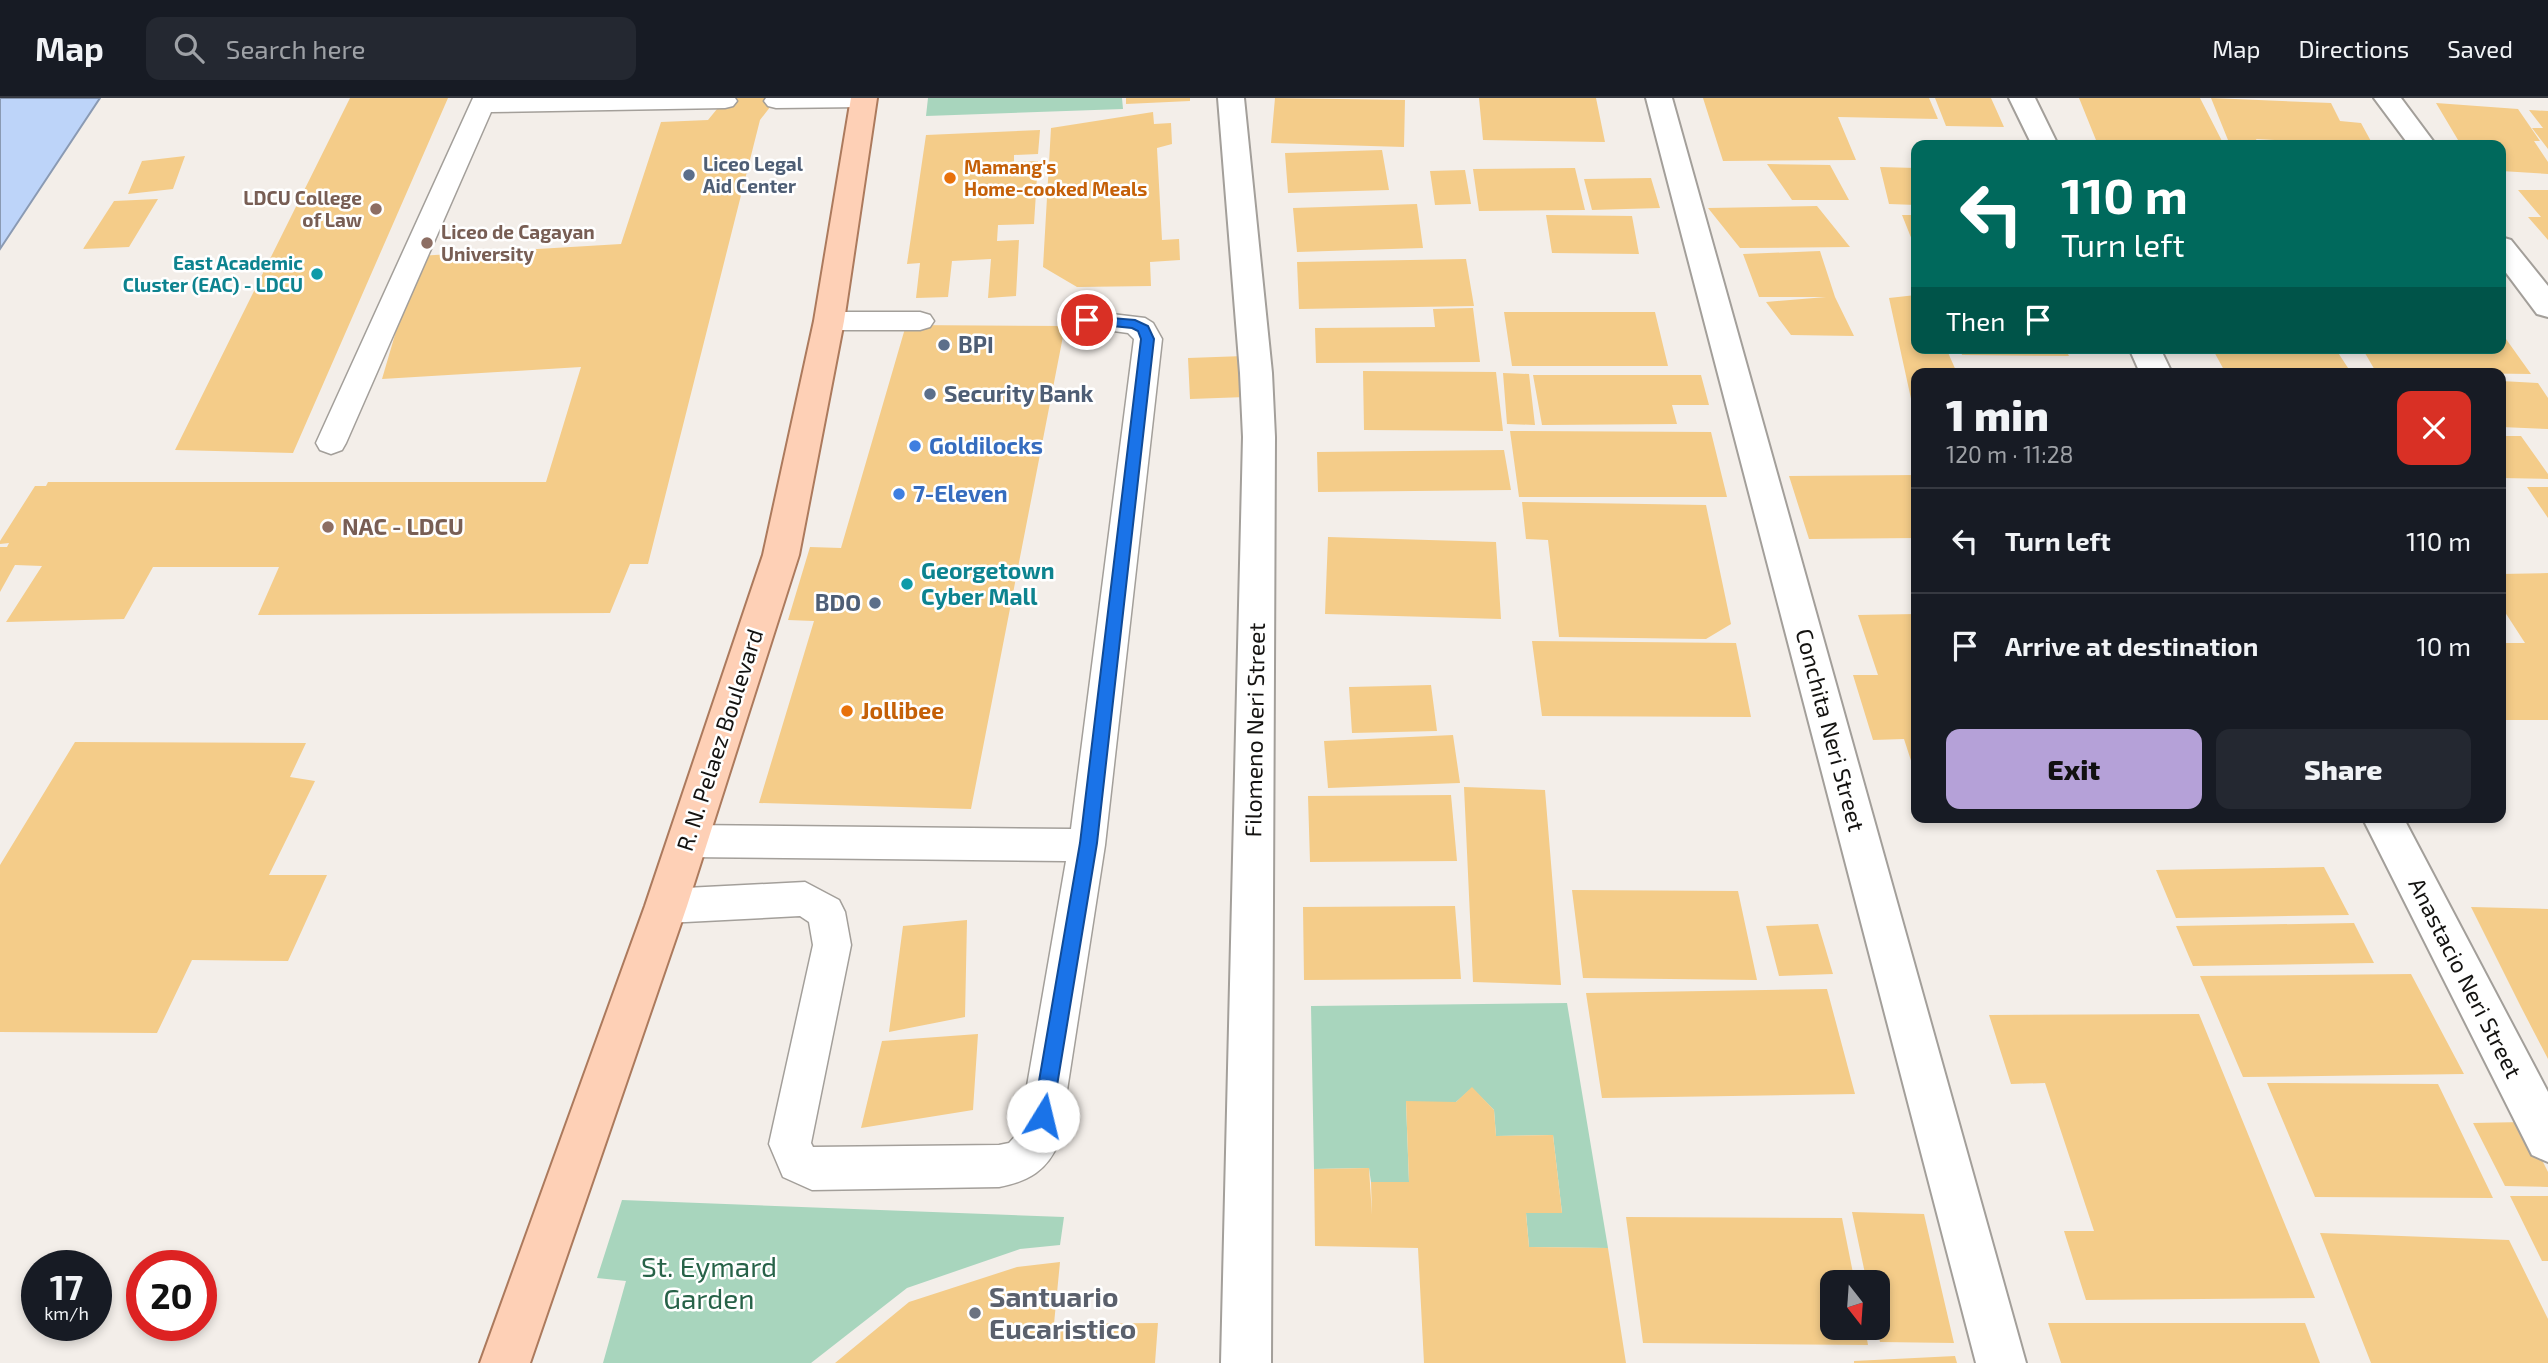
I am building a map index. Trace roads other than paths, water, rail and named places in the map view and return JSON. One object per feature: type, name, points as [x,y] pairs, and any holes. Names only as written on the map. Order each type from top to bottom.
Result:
[{"type":"main road","name":"R. N. Pelaez Boulevard","points":[[505,1363],[666,906],[782,555],[828,321],[863,99]]},
{"type":"street","name":"Filomeno Neri Street","points":[[1231,98],[1256,373],[1259,438],[1246,1363]]},
{"type":"street","name":"Conchita Neri Street","points":[[1659,98],[2001,1363]]},
{"type":"street","points":[[2022,98],[2043,140]]},
{"type":"street","points":[[2387,98],[2419,140]]},
{"type":"street","points":[[2506,252],[2548,307]]},
{"type":"street","name":"Anastacio Neri Street","points":[[2385,823],[2548,1139]]},
{"type":"lane","points":[[776,101],[863,99]]},
{"type":"lane","points":[[331,443],[483,101],[725,101]]},
{"type":"lane","points":[[666,906],[805,899],[826,912],[832,945],[790,1144],[798,1162],[812,1169],[999,1166],[1020,1162],[1038,1142],[1088,835],[1147,339],[1143,328],[1135,324],[1087,320]]},
{"type":"lane","points":[[828,321],[920,321]]},
{"type":"lane","points":[[687,841],[769,840],[799,823],[1088,835]]},
{"type":"water","points":[[0,98],[100,98],[0,249]]},
{"type":"place","name":"Liceo Legal Aid Center","points":[[689,175]]},
{"type":"place","name":"Mamang's Home-cooked Meals","points":[[950,178]]},
{"type":"place","name":"LDCU College of Law","points":[[376,209]]},
{"type":"place","name":"Liceo de Cagayan University","points":[[427,243]]},
{"type":"place","name":"East Academic Cluster (EAC) - LDCU","points":[[317,274]]},
{"type":"place","name":"BPI","points":[[944,345]]},
{"type":"place","name":"Security Bank","points":[[930,394]]},
{"type":"place","name":"Goldilocks","points":[[915,446]]},
{"type":"place","name":"7-Eleven","points":[[899,494]]},
{"type":"place","name":"NAC - LDCU","points":[[328,527]]},
{"type":"place","name":"Georgetown Cyber Mall","points":[[907,584]]},
{"type":"place","name":"BDO","points":[[875,603]]},
{"type":"place","name":"Jollibee","points":[[847,711]]},
{"type":"place","name":"Santuario Eucaristico","points":[[975,1313]]},
{"type":"park label","name":"St. Eymard Garden","points":[[709,1283]]}]
